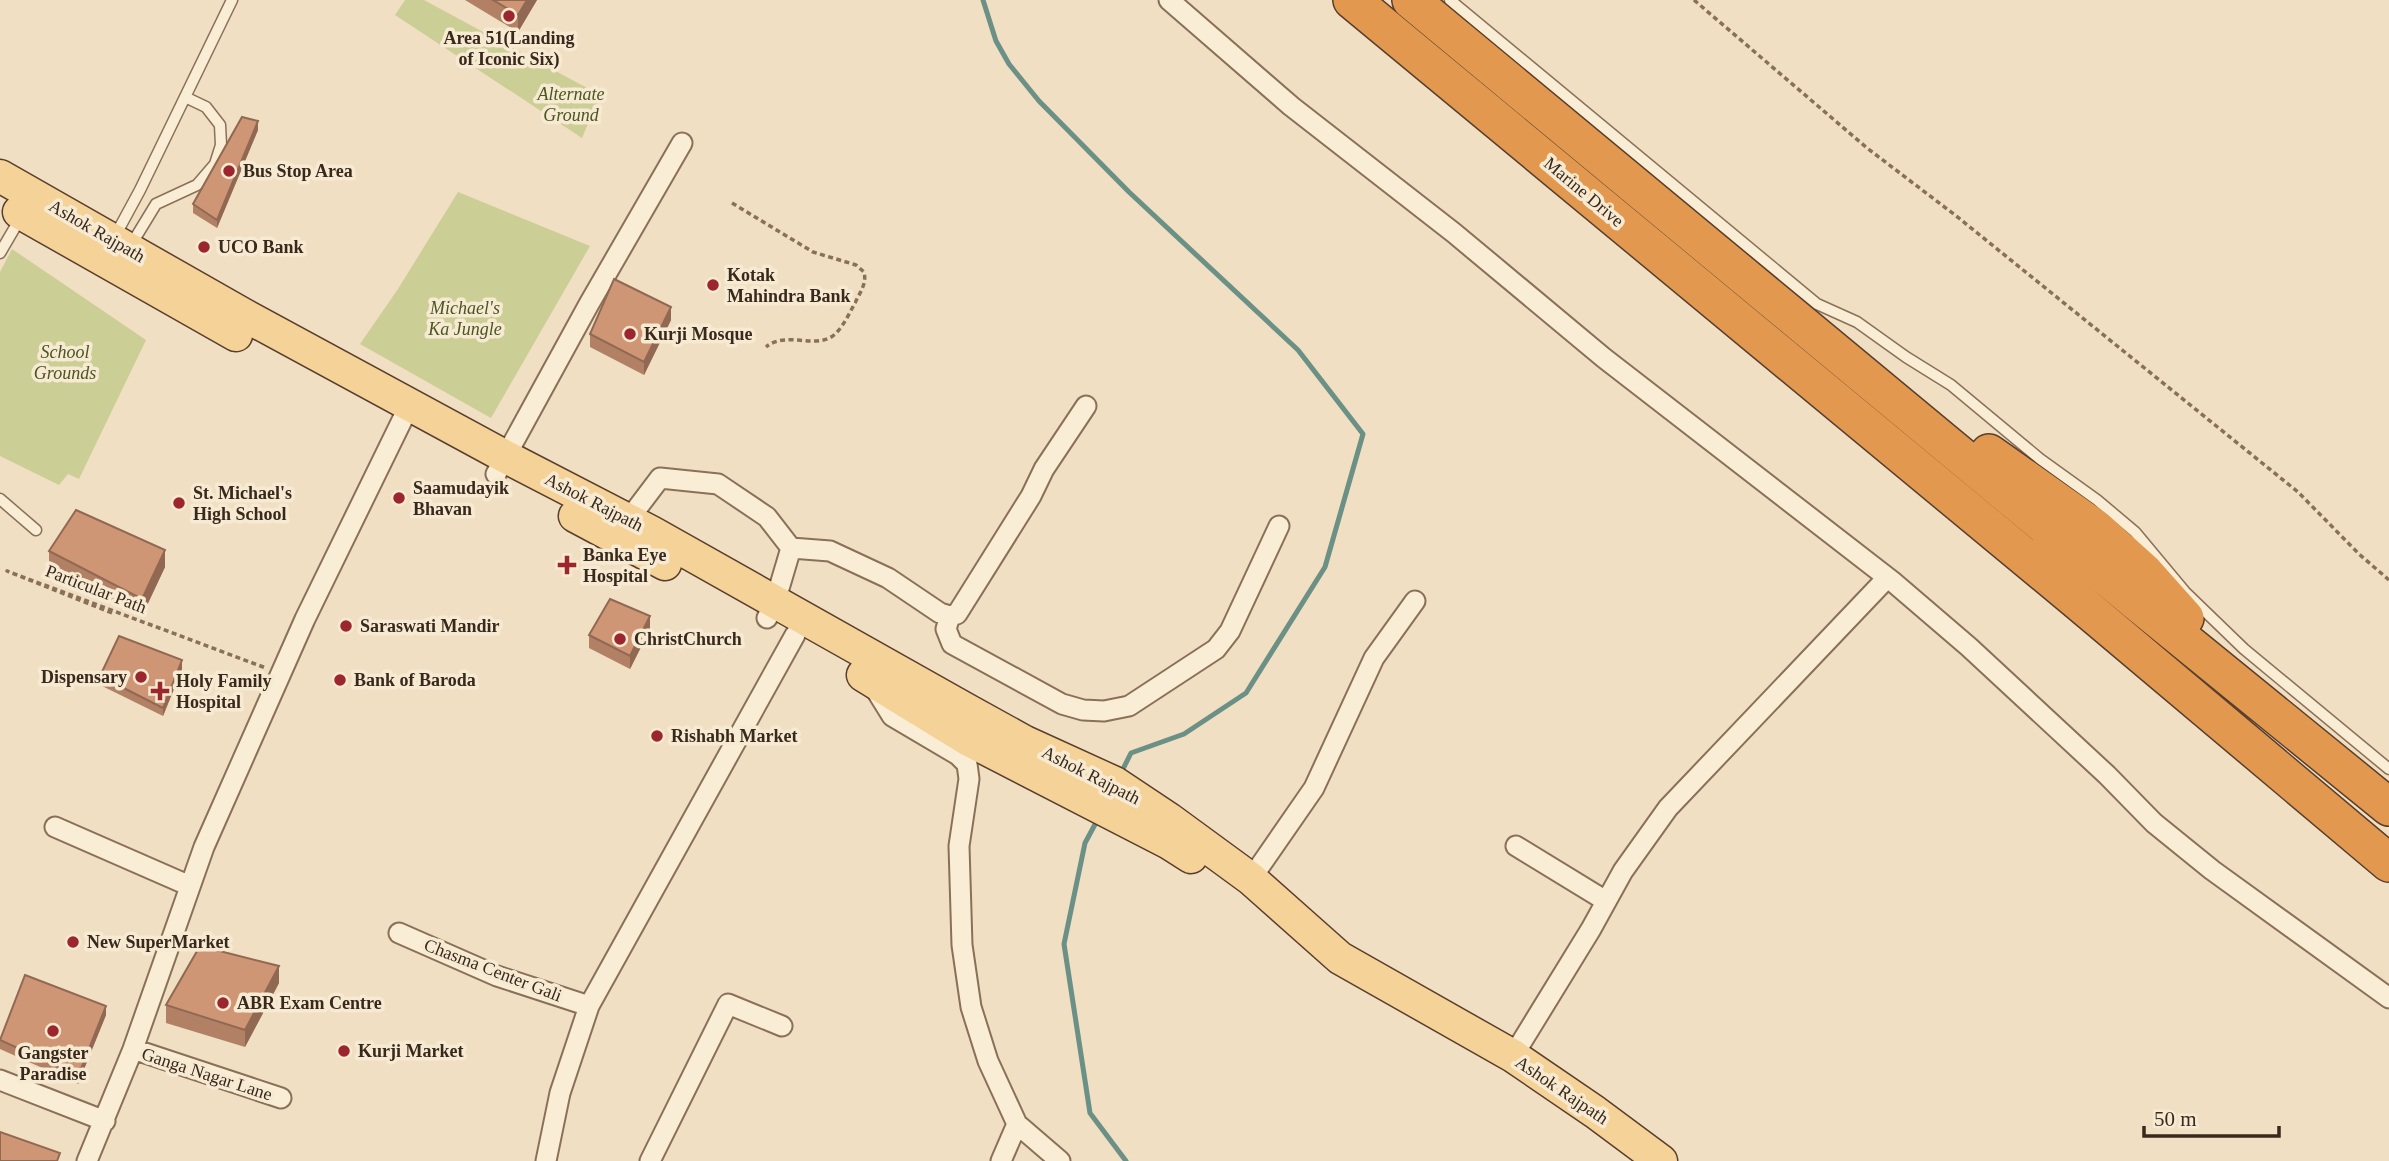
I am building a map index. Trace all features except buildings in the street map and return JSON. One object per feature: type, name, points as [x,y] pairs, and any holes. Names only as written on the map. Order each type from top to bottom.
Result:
[{"type":"highway","name":"Marine Drive","points":[[1352,0],[2079,602],[2133,670],[2196,733],[2260,782],[2389,863]]},
{"type":"highway","name":"Marine Drive","points":[[1411,0],[1858,371],[1964,436],[2095,528],[2144,572],[2189,623],[2231,678],[2389,807]]},
{"type":"main road","name":"Ashok Rajpath","points":[[0,176],[19,203],[174,301],[406,414],[771,610],[870,680],[1018,752]]},
{"type":"main road","name":"Ashok Rajpath","points":[[19,203],[121,245],[406,414]]},
{"type":"main road","name":"Ashok Rajpath","points":[[501,465],[629,519],[720,583]]},
{"type":"main road","name":"Ashok Rajpath","points":[[804,633],[1251,878],[1340,958],[1513,1056],[1595,1111],[1661,1161]]},
{"type":"main road","name":"Ashok Rajpath","points":[[1169,831],[1244,892],[1285,910]]},
{"type":"street","points":[[1169,0],[1291,106],[1454,233],[1604,358],[1887,578],[1969,647],[2107,775],[2154,823],[2212,870],[2389,998]]},
{"type":"street","points":[[501,465],[589,304],[682,143]]},
{"type":"street","points":[[629,519],[660,478],[718,484],[767,517],[791,548],[830,551],[888,578],[940,613],[950,616],[957,614],[1031,496],[1044,469],[1086,406]]},
{"type":"street","points":[[87,1161],[133,1049],[204,847],[305,619],[406,414]]},
{"type":"street","points":[[950,616],[946,629],[952,644],[1062,704],[1083,710],[1104,711],[1129,706],[1216,649],[1230,631],[1279,526]]},
{"type":"street","points":[[771,610],[791,548]]},
{"type":"street","points":[[1513,1056],[1623,871],[1668,808],[1887,578]]},
{"type":"street","points":[[1251,878],[1314,788],[1374,658],[1415,601]]},
{"type":"street","points":[[546,1161],[560,1093],[589,1006],[804,633]]},
{"type":"street","points":[[870,680],[892,716],[958,755],[967,764],[969,779],[959,846],[962,945],[978,1037],[1017,1124],[1060,1161]]},
{"type":"street","points":[[55,827],[190,886]]},
{"type":"street","points":[[1516,846],[1606,901]]},
{"type":"street","name":"Chasma Center Gali","points":[[399,933],[497,976],[589,1006]]},
{"type":"street","points":[[650,1161],[728,1004],[782,1026]]},
{"type":"street","name":"Ganga Nagar Lane","points":[[133,1049],[281,1098]]},
{"type":"street","points":[[0,1080],[105,1121]]},
{"type":"street","points":[[1001,1161],[1017,1124]]},
{"type":"lane","points":[[121,245],[185,97],[232,0]]},
{"type":"lane","points":[[1450,0],[1818,304],[1857,322],[1951,385],[2040,459],[2097,500],[2135,532],[2185,592],[2244,649],[2389,769]]},
{"type":"lane","points":[[121,245],[156,204],[197,185],[215,164],[221,145],[220,125],[206,107],[185,97]]},
{"type":"lane","points":[[0,253],[19,203]]},
{"type":"lane","points":[[0,499],[36,530]]},
{"type":"path","points":[[1694,0],[1867,148],[1955,215],[2298,492],[2358,554],[2389,580]]},
{"type":"path","points":[[732,203],[813,253],[856,265],[864,272],[864,284],[838,332],[822,341],[782,338],[766,347]]},
{"type":"path","name":"Particular Path","points":[[112,613],[7,571],[281,674]]},
{"type":"green space","name":"Alternate Ground","points":[[405,0],[424,0],[600,95],[582,138],[395,15]]},
{"type":"green space","name":"Michael's Ka Jungle","points":[[458,192],[590,246],[491,418],[360,344],[398,289]]},
{"type":"green space","name":"School Grounds","points":[[12,249],[146,340],[79,479],[68,474],[59,485],[0,456],[0,272]]},
{"type":"waterway","points":[[983,0],[996,41],[1009,64],[1039,101],[1129,192],[1298,350],[1363,434],[1325,567],[1246,693],[1184,734],[1131,753],[1121,773]]},
{"type":"waterway","points":[[1099,817],[1085,843],[1064,944],[1090,1113],[1126,1161]]},
{"type":"place","name":"Area 51(Landing of Iconic Six)","points":[[509,16]]},
{"type":"place","name":"Bus Stop Area","points":[[229,171]]},
{"type":"place","name":"UCO Bank","points":[[204,247]]},
{"type":"place","name":"Kotak Mahindra Bank","points":[[713,285]]},
{"type":"place","name":"Kurji Mosque","points":[[630,334]]},
{"type":"place","name":"Saamudayik Bhavan","points":[[399,498]]},
{"type":"place","name":"St. Michael's High School","points":[[179,503]]},
{"type":"place","name":"Banka Eye Hospital","points":[[567,565]]},
{"type":"place","name":"Saraswati Mandir","points":[[346,626]]},
{"type":"place","name":"ChristChurch","points":[[620,639]]},
{"type":"place","name":"Dispensary","points":[[141,677]]},
{"type":"place","name":"Bank of Baroda","points":[[340,680]]},
{"type":"place","name":"Holy Family Hospital","points":[[160,691]]},
{"type":"place","name":"Rishabh Market","points":[[657,736]]},
{"type":"place","name":"New SuperMarket","points":[[73,942]]},
{"type":"place","name":"ABR Exam Centre","points":[[223,1003]]},
{"type":"place","name":"Gangster Paradise","points":[[53,1031]]},
{"type":"place","name":"Kurji Market","points":[[344,1051]]}]
